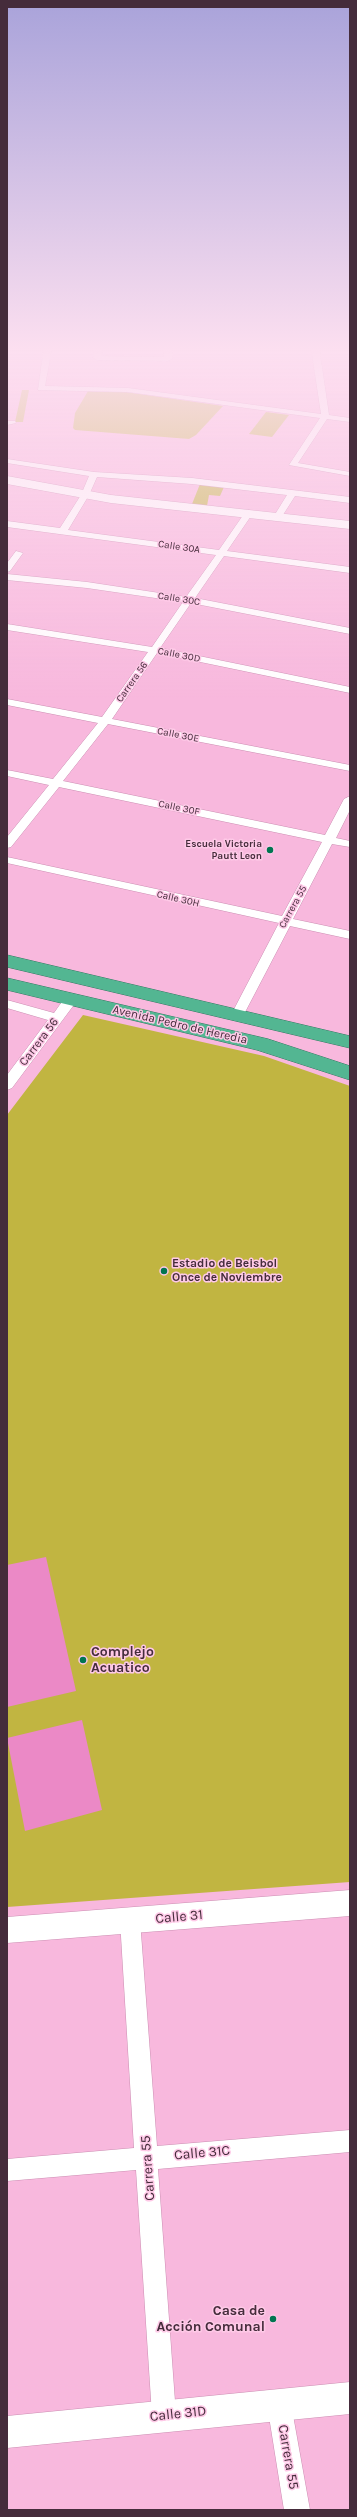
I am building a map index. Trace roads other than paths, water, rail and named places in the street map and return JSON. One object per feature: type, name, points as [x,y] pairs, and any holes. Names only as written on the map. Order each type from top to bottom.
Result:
[{"type":"highway","name":"Avenida Pedro de Heredia","points":[[7,961],[350,1042]]},
{"type":"highway","name":"Avenida Pedro de Heredia","points":[[7,984],[273,1047],[350,1073]]},
{"type":"main road","points":[[7,480],[85,495],[350,525]]},
{"type":"street","points":[[30,464],[94,474],[192,481],[350,500]]},
{"type":"street","points":[[293,464],[295,467],[350,474]]},
{"type":"street","points":[[63,531],[85,495],[94,474]]},
{"type":"street","points":[[278,516],[293,493]]},
{"type":"street","name":"Carrera 56","points":[[7,845],[55,782],[105,721],[223,553],[249,513]]},
{"type":"street","name":"Calle 30A","points":[[7,524],[350,570]]},
{"type":"street","points":[[7,569],[19,553]]},
{"type":"street","name":"Calle 30C","points":[[7,577],[87,585],[189,600],[350,631]]},
{"type":"street","name":"Calle 30D","points":[[7,627],[154,650],[350,690]]},
{"type":"street","name":"Calle 30E","points":[[7,702],[350,768]]},
{"type":"street","name":"Calle 30F","points":[[7,773],[350,844]]},
{"type":"street","name":"Carrera 55","points":[[237,1015],[284,922],[330,840],[350,799]]},
{"type":"street","name":"Calle 30H","points":[[7,860],[284,922],[350,935]]},
{"type":"street","name":"Carrera 56","points":[[7,1084],[71,999]]},
{"type":"street","points":[[7,1004],[56,1018]]},
{"type":"street","name":"Calle 31","points":[[7,1930],[350,1903]]},
{"type":"street","name":"Carrera 55","points":[[130,1920],[148,2158],[164,2415]]},
{"type":"street","name":"Calle 31C","points":[[7,2170],[350,2141]]},
{"type":"street","name":"Calle 31D","points":[[7,2432],[164,2415],[350,2398]]},
{"type":"street","name":"Carrera 55","points":[[279,2404],[297,2510]]},
{"type":"place","name":"Escuela Victoria Pautt Leon","points":[[270,850]]},
{"type":"place","name":"Estadio de Beisbol Once de Noviembre","points":[[164,1271]]},
{"type":"place","name":"Complejo Acuatico","points":[[83,1660]]},
{"type":"place","name":"Casa de Acción Comunal","points":[[273,2319]]}]
